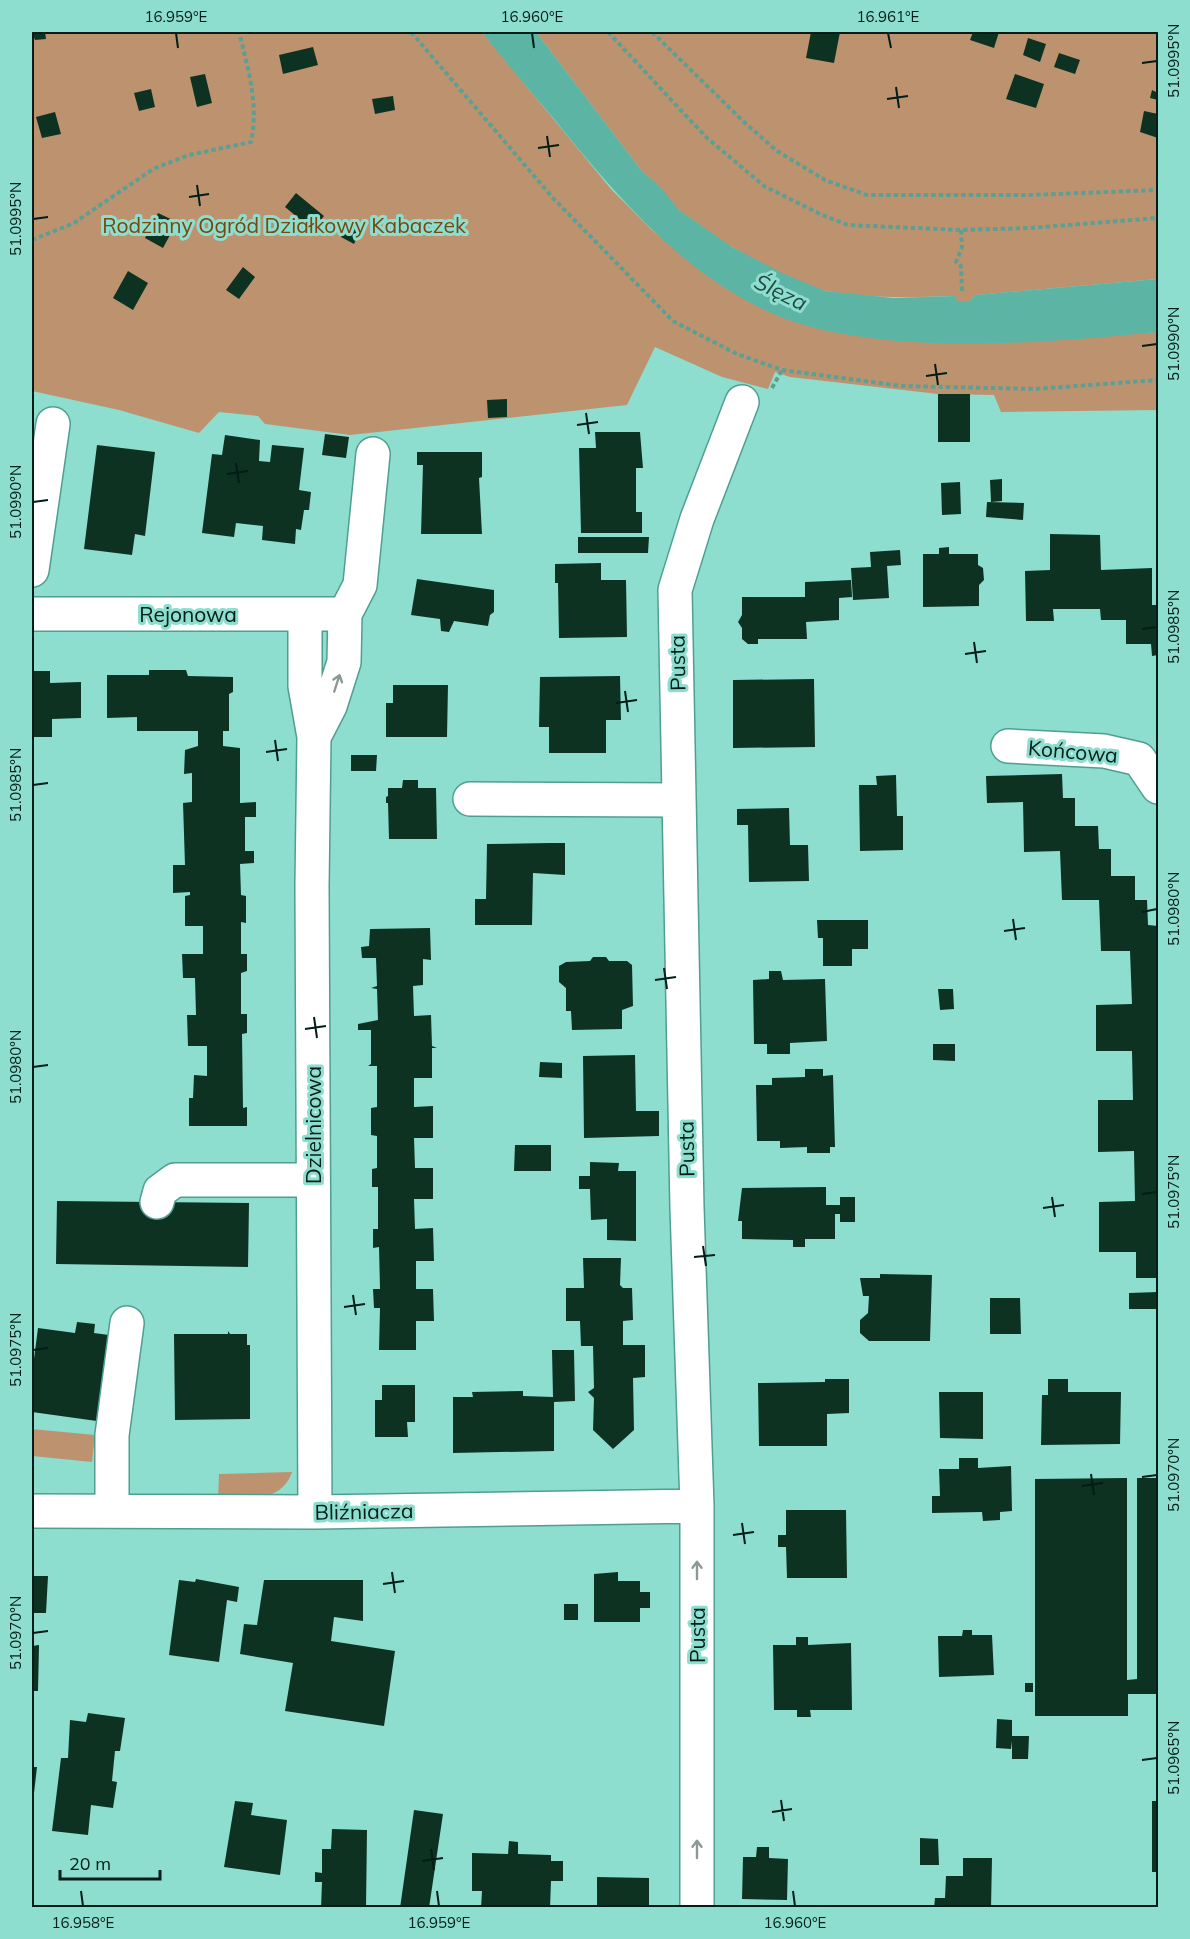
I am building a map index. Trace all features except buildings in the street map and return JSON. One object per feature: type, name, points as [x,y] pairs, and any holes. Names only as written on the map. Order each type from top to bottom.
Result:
[{"type":"street","name":"Pusta","points":[[697,1908],[697,1506],[687,1208],[675,590],[698,519],[742,402]]},
{"type":"street","points":[[32,570],[53,424]]},
{"type":"street","points":[[345,614],[360,585],[373,454]]},
{"type":"street","name":"Rejonowa","points":[[32,614],[345,614]]},
{"type":"street","name":"Dzielnicowa","points":[[305,614],[305,686],[314,737],[315,1512]]},
{"type":"street","name":"Dzielnicowa","points":[[314,737],[330,706],[344,662],[345,614]]},
{"type":"street","name":"Końcowa","points":[[1008,746],[1104,751],[1139,759],[1158,787]]},
{"type":"street","points":[[470,799],[679,800]]},
{"type":"street","points":[[157,1202],[160,1191],[175,1180],[313,1180]]},
{"type":"street","points":[[112,1511],[112,1436],[127,1323]]},
{"type":"street","name":"Bliźniacza","points":[[32,1511],[315,1512],[697,1506]]},
{"type":"path","points":[[32,240],[74,223],[153,169],[189,155],[251,142],[255,124],[252,84],[239,32]]},
{"type":"path","points":[[411,32],[553,198],[672,321],[737,354],[782,370],[902,386],[1035,389],[1158,380]]},
{"type":"path","points":[[608,32],[706,137],[764,186],[848,225],[961,230],[1030,228],[1158,218]]},
{"type":"path","points":[[652,32],[744,122],[777,150],[825,180],[867,195],[1030,195],[1158,190]]},
{"type":"path","points":[[961,230],[962,249],[956,262],[961,266],[962,292]]},
{"type":"green space","name":"Rodzinny Ogród Działkowy Kabaczek","points":[[32,32],[482,32],[611,189],[652,230],[714,280],[954,343],[1158,332],[1158,410],[1001,412],[994,395],[938,394],[790,377],[775,372],[768,389],[722,377],[655,347],[627,405],[350,435],[265,424],[258,416],[219,412],[199,433],[119,410],[32,391]]},
{"type":"green space","points":[[536,32],[1158,32],[1158,279],[976,295],[969,301],[956,301],[956,296],[859,295],[812,287],[728,245],[679,210],[641,170]]},
{"type":"green space","points":[[32,1429],[95,1435],[92,1462],[32,1456]]},
{"type":"green space","points":[[292,1472],[287,1482],[271,1494],[251,1499],[218,1501],[219,1474]]},
{"type":"water","name":"Ślęza","points":[[482,32],[536,32],[641,170],[662,189],[679,210],[732,247],[782,273],[825,291],[893,298],[956,296],[957,301],[969,301],[976,295],[1158,279],[1158,332],[986,344],[898,341],[815,328],[775,314],[737,295],[702,272],[669,245],[608,184]]}]
